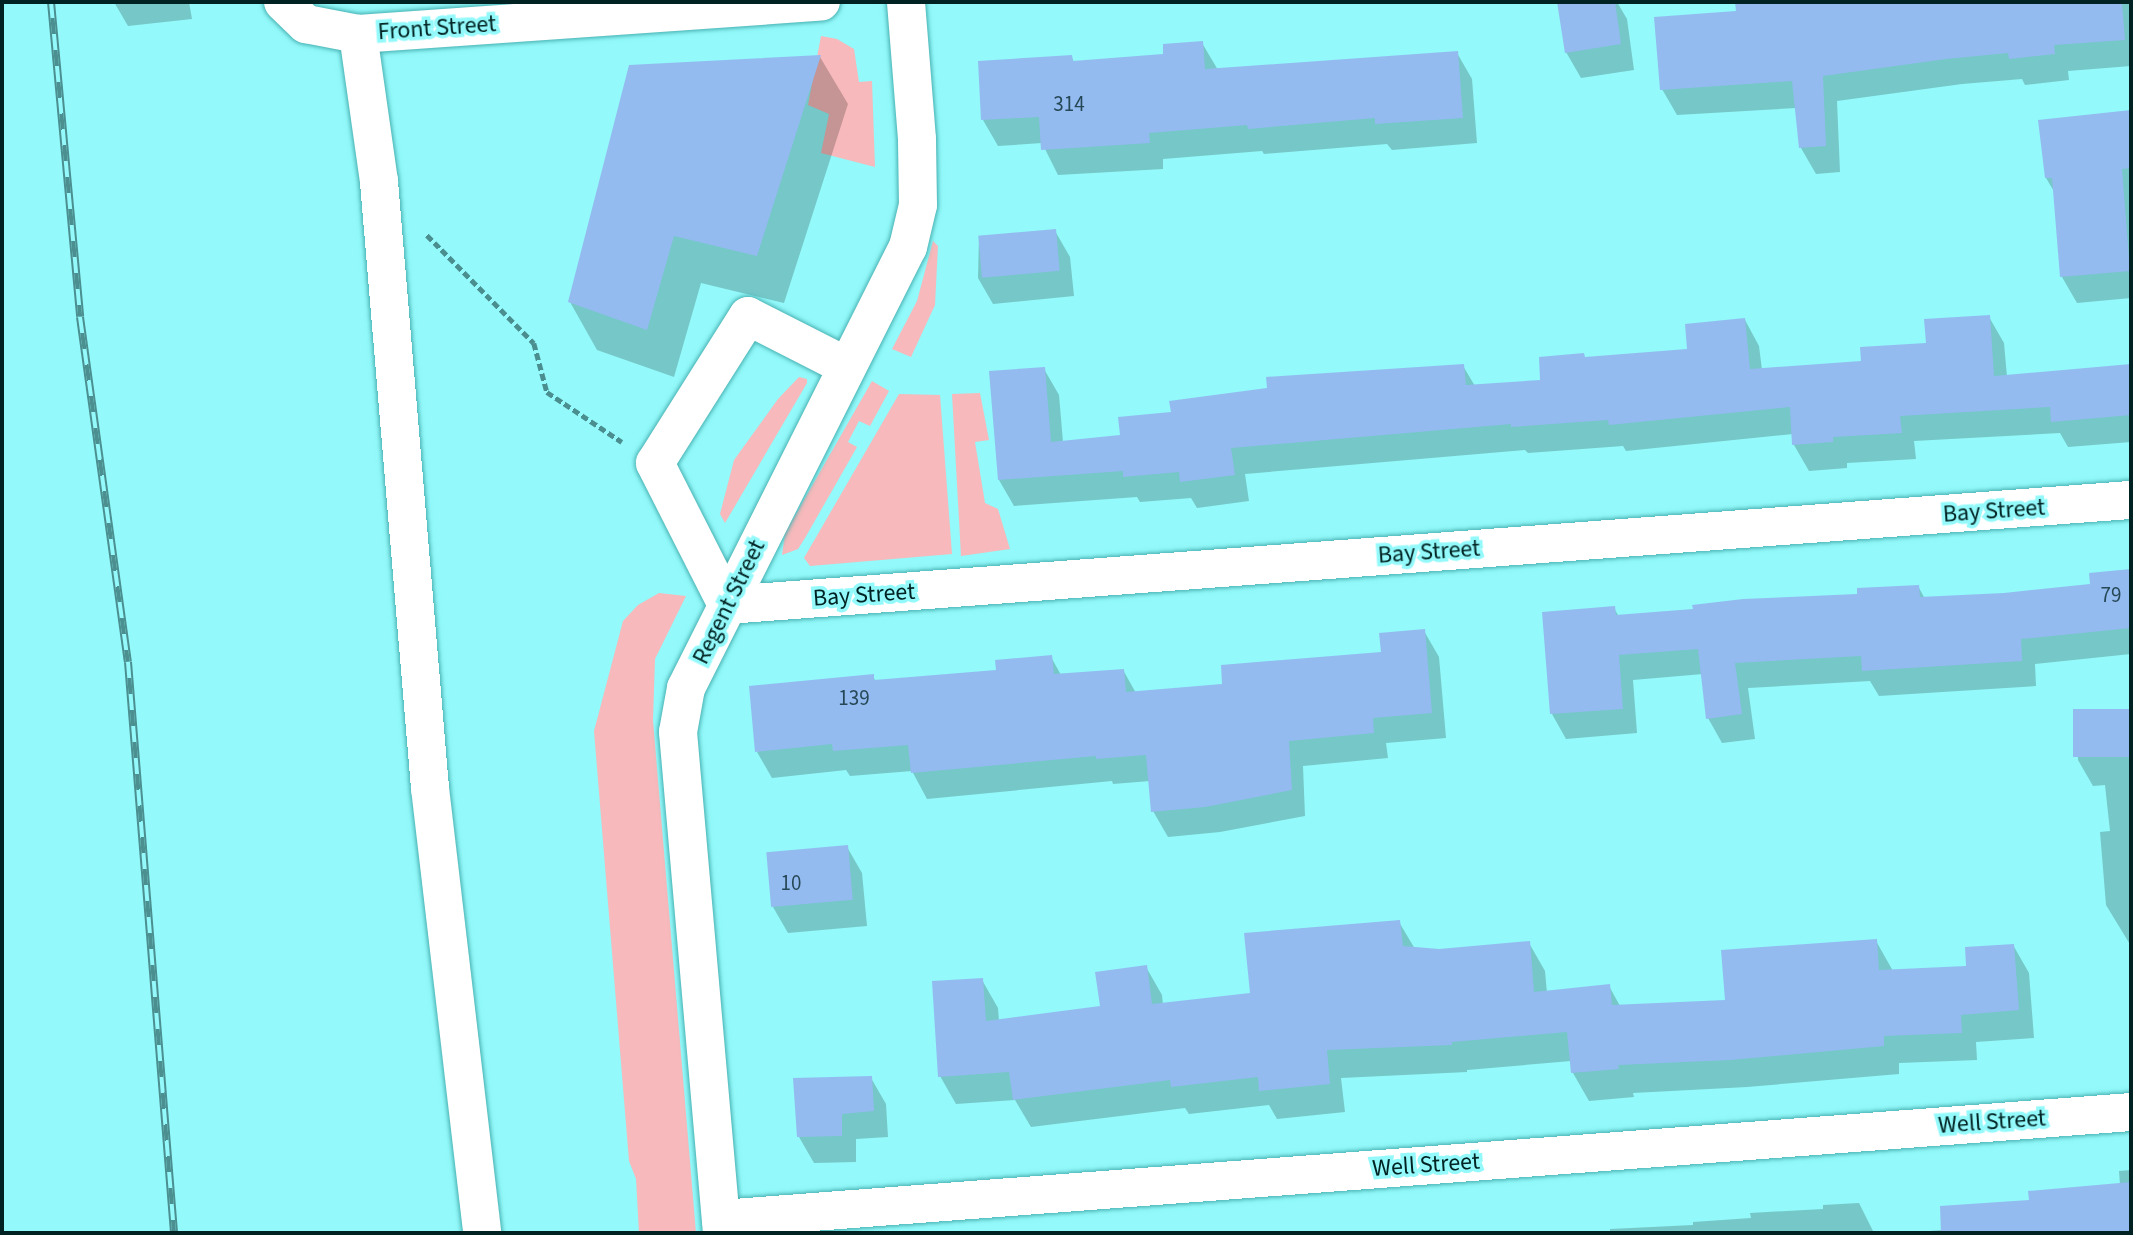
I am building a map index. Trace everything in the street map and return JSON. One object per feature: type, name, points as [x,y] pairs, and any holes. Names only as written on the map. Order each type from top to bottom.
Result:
[{"type":"street","name":"Front Street","points":[[295,13],[358,34],[821,2]]},
{"type":"street","name":"Regent Street","points":[[722,1226],[678,732],[686,688],[908,247],[918,205],[917,139],[906,2]]},
{"type":"street","points":[[358,34],[379,181],[430,788],[482,1233]]},
{"type":"street","points":[[727,605],[655,463],[748,316],[846,366]]},
{"type":"street","name":"Bay Street","points":[[727,605],[2131,500]]},
{"type":"street","name":"Well Street","points":[[722,1226],[2131,1112]]},
{"type":"path","points":[[423,231],[534,343],[547,392],[655,463]]},
{"type":"shaded area","points":[[821,36],[837,39],[854,49],[859,82],[872,81],[875,167],[821,153],[829,114],[808,105]]},
{"type":"shaded area","points":[[933,241],[938,246],[935,305],[911,357],[892,349],[917,301]]},
{"type":"shaded area","points":[[799,377],[807,379],[807,383],[725,523],[720,514],[734,460],[778,399]]},
{"type":"shaded area","points":[[872,381],[889,391],[870,426],[859,421],[848,442],[857,447],[798,549],[782,555],[785,533]]},
{"type":"shaded area","points":[[980,393],[989,440],[975,442],[985,503],[998,509],[1010,549],[961,556],[952,394]]},
{"type":"shaded area","points":[[899,394],[940,395],[952,554],[810,566],[804,558]]},
{"type":"shaded area","points":[[659,593],[686,596],[655,659],[653,720],[696,1233],[639,1233],[636,1179],[629,1161],[594,731],[623,621],[638,605]]},
{"type":"building","points":[[1557,2],[1615,2],[1621,44],[1565,53]]},
{"type":"building","points":[[1735,2],[2122,2],[2125,40],[2054,45],[2055,54],[2009,59],[2008,53],[1823,76],[1826,146],[1799,148],[1792,81],[1660,90],[1654,17],[1736,11]]},
{"type":"building","points":[[1203,41],[1205,69],[1458,51],[1463,118],[1375,124],[1375,118],[1248,129],[1247,125],[1149,133],[1150,143],[1041,150],[1039,117],[981,120],[978,61],[1072,55],[1073,61],[1163,54],[1163,44]]},
{"type":"building","points":[[821,55],[757,256],[674,236],[647,330],[568,302],[629,65]]},
{"type":"building","points":[[2131,110],[2131,168],[2122,169],[2130,271],[2060,277],[2052,178],[2045,178],[2038,120]]},
{"type":"building","points":[[1056,229],[1060,271],[982,278],[978,236]]},
{"type":"building","points":[[1990,315],[1994,376],[2131,364],[2131,415],[2051,422],[2050,407],[1900,416],[1902,433],[1833,437],[1833,442],[1792,445],[1790,407],[1609,425],[1608,420],[1511,427],[1511,424],[1231,448],[1235,475],[1180,482],[1179,472],[1123,477],[1123,471],[998,480],[989,371],[1045,367],[1051,442],[1120,435],[1118,417],[1171,412],[1169,401],[1267,388],[1266,377],[1464,364],[1466,385],[1540,380],[1539,357],[1584,353],[1585,357],[1687,349],[1685,324],[1745,318],[1750,369],[1861,361],[1860,347],[1926,343],[1924,319]]},
{"type":"building","points":[[2131,569],[2131,628],[2021,639],[2022,661],[1862,671],[1861,656],[1735,663],[1742,714],[1706,719],[1698,649],[1619,655],[1623,709],[1550,714],[1542,612],[1615,606],[1616,615],[1693,609],[1692,605],[1743,599],[1857,594],[1857,588],[1919,585],[1920,597],[2004,593],[2090,584],[2089,573]]},
{"type":"building","points":[[1425,629],[1432,713],[1373,718],[1374,733],[1289,741],[1292,790],[1205,807],[1151,812],[1146,755],[1096,759],[1096,756],[911,773],[908,745],[833,751],[832,744],[755,752],[749,686],[874,674],[874,680],[996,670],[995,660],[1052,655],[1054,674],[1124,669],[1126,692],[1222,684],[1221,665],[1381,652],[1379,633]]},
{"type":"building","points":[[2073,709],[2131,709],[2131,757],[2073,757]]},
{"type":"building","points":[[848,845],[853,900],[771,907],[766,852]]},
{"type":"building","points":[[1400,920],[1403,946],[1439,949],[1530,941],[1534,992],[1610,984],[1612,1005],[1725,1000],[1721,950],[1877,939],[1879,970],[1966,966],[1965,947],[2014,944],[2019,1010],[1961,1015],[1962,1033],[1884,1036],[1884,1046],[1730,1060],[1618,1065],[1619,1069],[1571,1073],[1567,1032],[1452,1042],[1452,1045],[1327,1050],[1330,1084],[1259,1091],[1258,1077],[1171,1087],[1170,1080],[1013,1100],[1009,1072],[938,1077],[932,981],[983,978],[986,1021],[1100,1006],[1095,972],[1147,965],[1152,1004],[1250,993],[1244,933]]},
{"type":"building","points":[[872,1076],[874,1111],[842,1114],[842,1136],[797,1137],[793,1078]]},
{"type":"building","points":[[2131,1182],[2131,1233],[1941,1233],[1940,1206],[2029,1200],[2028,1191]]},
{"type":"railway","points":[[51,2],[80,317],[128,662],[174,1233]]}]
